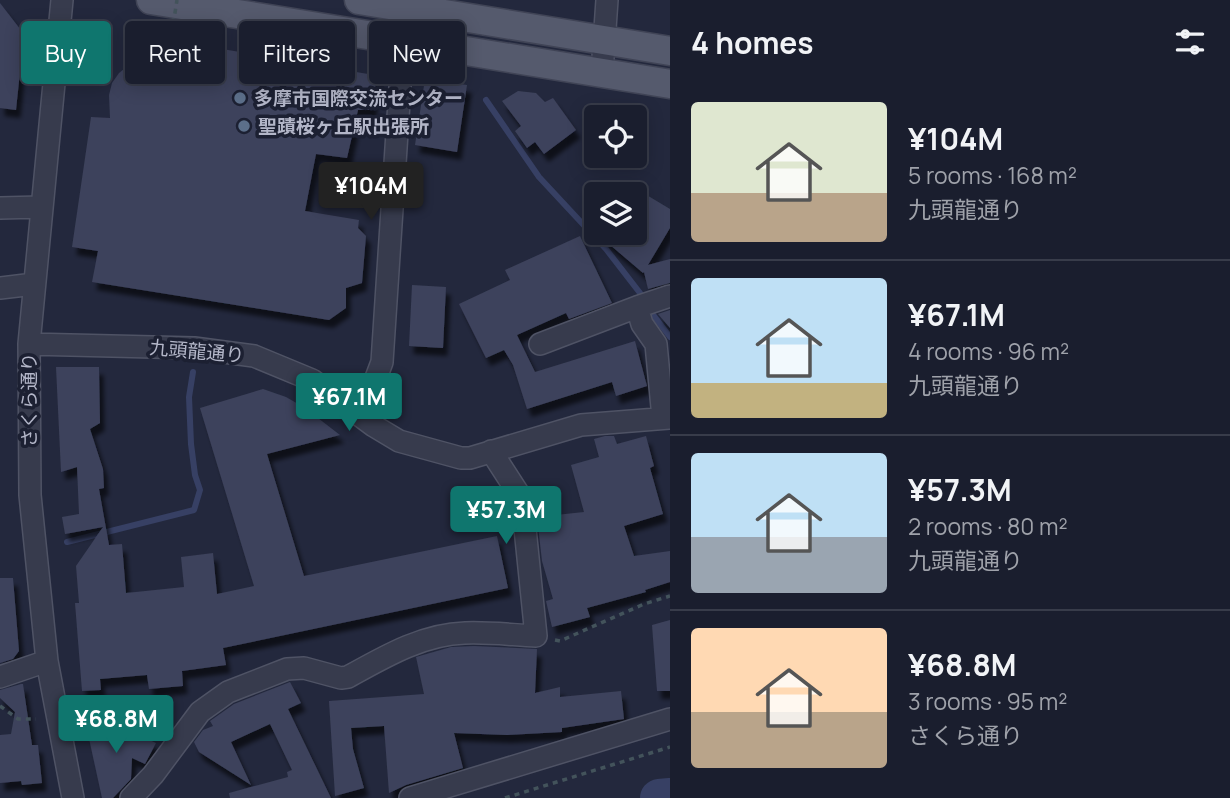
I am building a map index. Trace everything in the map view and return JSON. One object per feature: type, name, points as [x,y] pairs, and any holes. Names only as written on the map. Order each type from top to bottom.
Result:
[{"type":"main road","points":[[150,0],[369,35]]},
{"type":"main road","points":[[359,0],[444,7],[670,51]]},
{"type":"main road","points":[[465,51],[670,84]]},
{"type":"street","name":"さくら通り","points":[[62,0],[29,344],[30,495],[47,661],[73,798]]},
{"type":"street","points":[[602,72],[607,0]]},
{"type":"street","points":[[353,410],[376,378],[382,362],[400,84]]},
{"type":"street","points":[[0,208],[41,206]]},
{"type":"street","points":[[0,288],[34,284]]},
{"type":"street","points":[[540,344],[670,296]]},
{"type":"street","points":[[637,307],[642,324],[656,344],[666,418]]},
{"type":"street","name":"九頭龍通り","points":[[29,344],[202,348],[246,354],[312,380],[390,436],[408,444],[461,458],[581,425],[666,418]]},
{"type":"street","points":[[131,798],[153,775],[200,712],[228,692],[286,669],[304,668],[341,678],[348,677],[393,652],[438,636],[464,633],[536,636],[522,499],[491,451]]},
{"type":"street","points":[[0,677],[47,661]]},
{"type":"street","points":[[410,798],[670,719]]},
{"type":"path","points":[[174,21],[177,0]]},
{"type":"path","points":[[536,636],[559,641],[643,604],[670,596]]},
{"type":"path","points":[[0,706],[18,719],[38,719]]},
{"type":"path","points":[[505,798],[670,747]]},
{"type":"building","points":[[0,3],[21,30],[21,62],[16,110],[0,108]]},
{"type":"building","points":[[225,50],[239,52],[239,84],[355,84],[355,72],[369,75],[369,84],[376,84],[372,110],[358,110],[347,158],[316,154],[305,211],[359,220],[358,228],[366,236],[362,283],[346,288],[346,308],[329,320],[92,282],[98,251],[72,247],[91,117],[110,118],[109,95],[112,83],[125,68],[125,84],[225,84]]},
{"type":"building","points":[[424,84],[467,85],[457,152],[415,145]]},
{"type":"building","points":[[518,91],[536,93],[545,102],[553,98],[576,130],[544,154],[535,142],[527,148],[515,131],[521,126],[502,101]]},
{"type":"building","points":[[647,195],[670,209],[670,228],[648,265],[670,259],[670,283],[648,289],[643,273],[610,245],[647,245]]},
{"type":"building","points":[[580,236],[612,303],[569,319],[566,313],[517,335],[535,372],[635,341],[647,386],[616,396],[612,382],[527,409],[513,365],[504,350],[486,358],[459,304],[510,280],[505,270]]},
{"type":"building","points":[[412,285],[446,287],[443,348],[409,346]]},
{"type":"building","points":[[670,310],[670,328],[658,314]]},
{"type":"building","points":[[56,367],[99,367],[100,423],[90,429],[103,469],[104,488],[99,489],[109,545],[122,544],[126,593],[184,587],[181,557],[213,553],[217,594],[254,586],[200,408],[263,389],[286,397],[305,408],[340,435],[267,454],[304,576],[497,536],[508,588],[223,648],[226,665],[182,671],[183,686],[149,689],[147,675],[100,679],[101,690],[82,691],[75,603],[79,603],[76,566],[103,527],[65,534],[62,517],[79,514],[77,467],[61,472]]},
{"type":"building","points":[[614,436],[617,444],[646,436],[654,466],[650,468],[663,514],[624,526],[634,556],[670,551],[670,582],[645,590],[646,592],[587,608],[590,617],[552,627],[546,601],[553,599],[542,561],[537,517],[584,512],[571,465],[599,457],[594,439]]},
{"type":"building","points":[[0,578],[13,578],[19,651],[13,659],[0,663]]},
{"type":"building","points":[[670,620],[670,691],[657,691],[652,625]]},
{"type":"building","points":[[451,647],[537,649],[535,693],[560,687],[560,697],[621,691],[624,719],[562,728],[562,732],[507,735],[454,733],[463,768],[406,785],[389,793],[384,726],[351,728],[353,749],[364,788],[335,796],[329,701],[424,694],[416,657]]},
{"type":"building","points":[[290,682],[301,703],[288,709],[331,798],[230,798],[229,793],[288,777],[287,772],[292,770],[270,724],[231,742],[251,785],[199,752],[194,742],[203,730],[213,726],[210,721],[234,704]]},
{"type":"building","points":[[23,684],[32,745],[38,745],[42,783],[0,783],[0,735],[11,734],[15,712],[0,698],[0,690]]},
{"type":"building","points":[[96,716],[156,743],[145,764],[132,758],[131,779],[113,798],[102,798],[88,734]]},
{"type":"waterway","points":[[486,100],[539,177],[606,249],[640,293]]},
{"type":"waterway","points":[[654,316],[670,337]]},
{"type":"waterway","points":[[67,542],[194,510],[200,490],[191,444],[189,397],[193,372]]},
{"type":"waterway","points":[[659,798],[670,797]]},
{"type":"place","name":"多摩市国際交流センター","points":[[240,98]]},
{"type":"place","name":"聖蹟桜ヶ丘駅出張所","points":[[244,126]]}]
